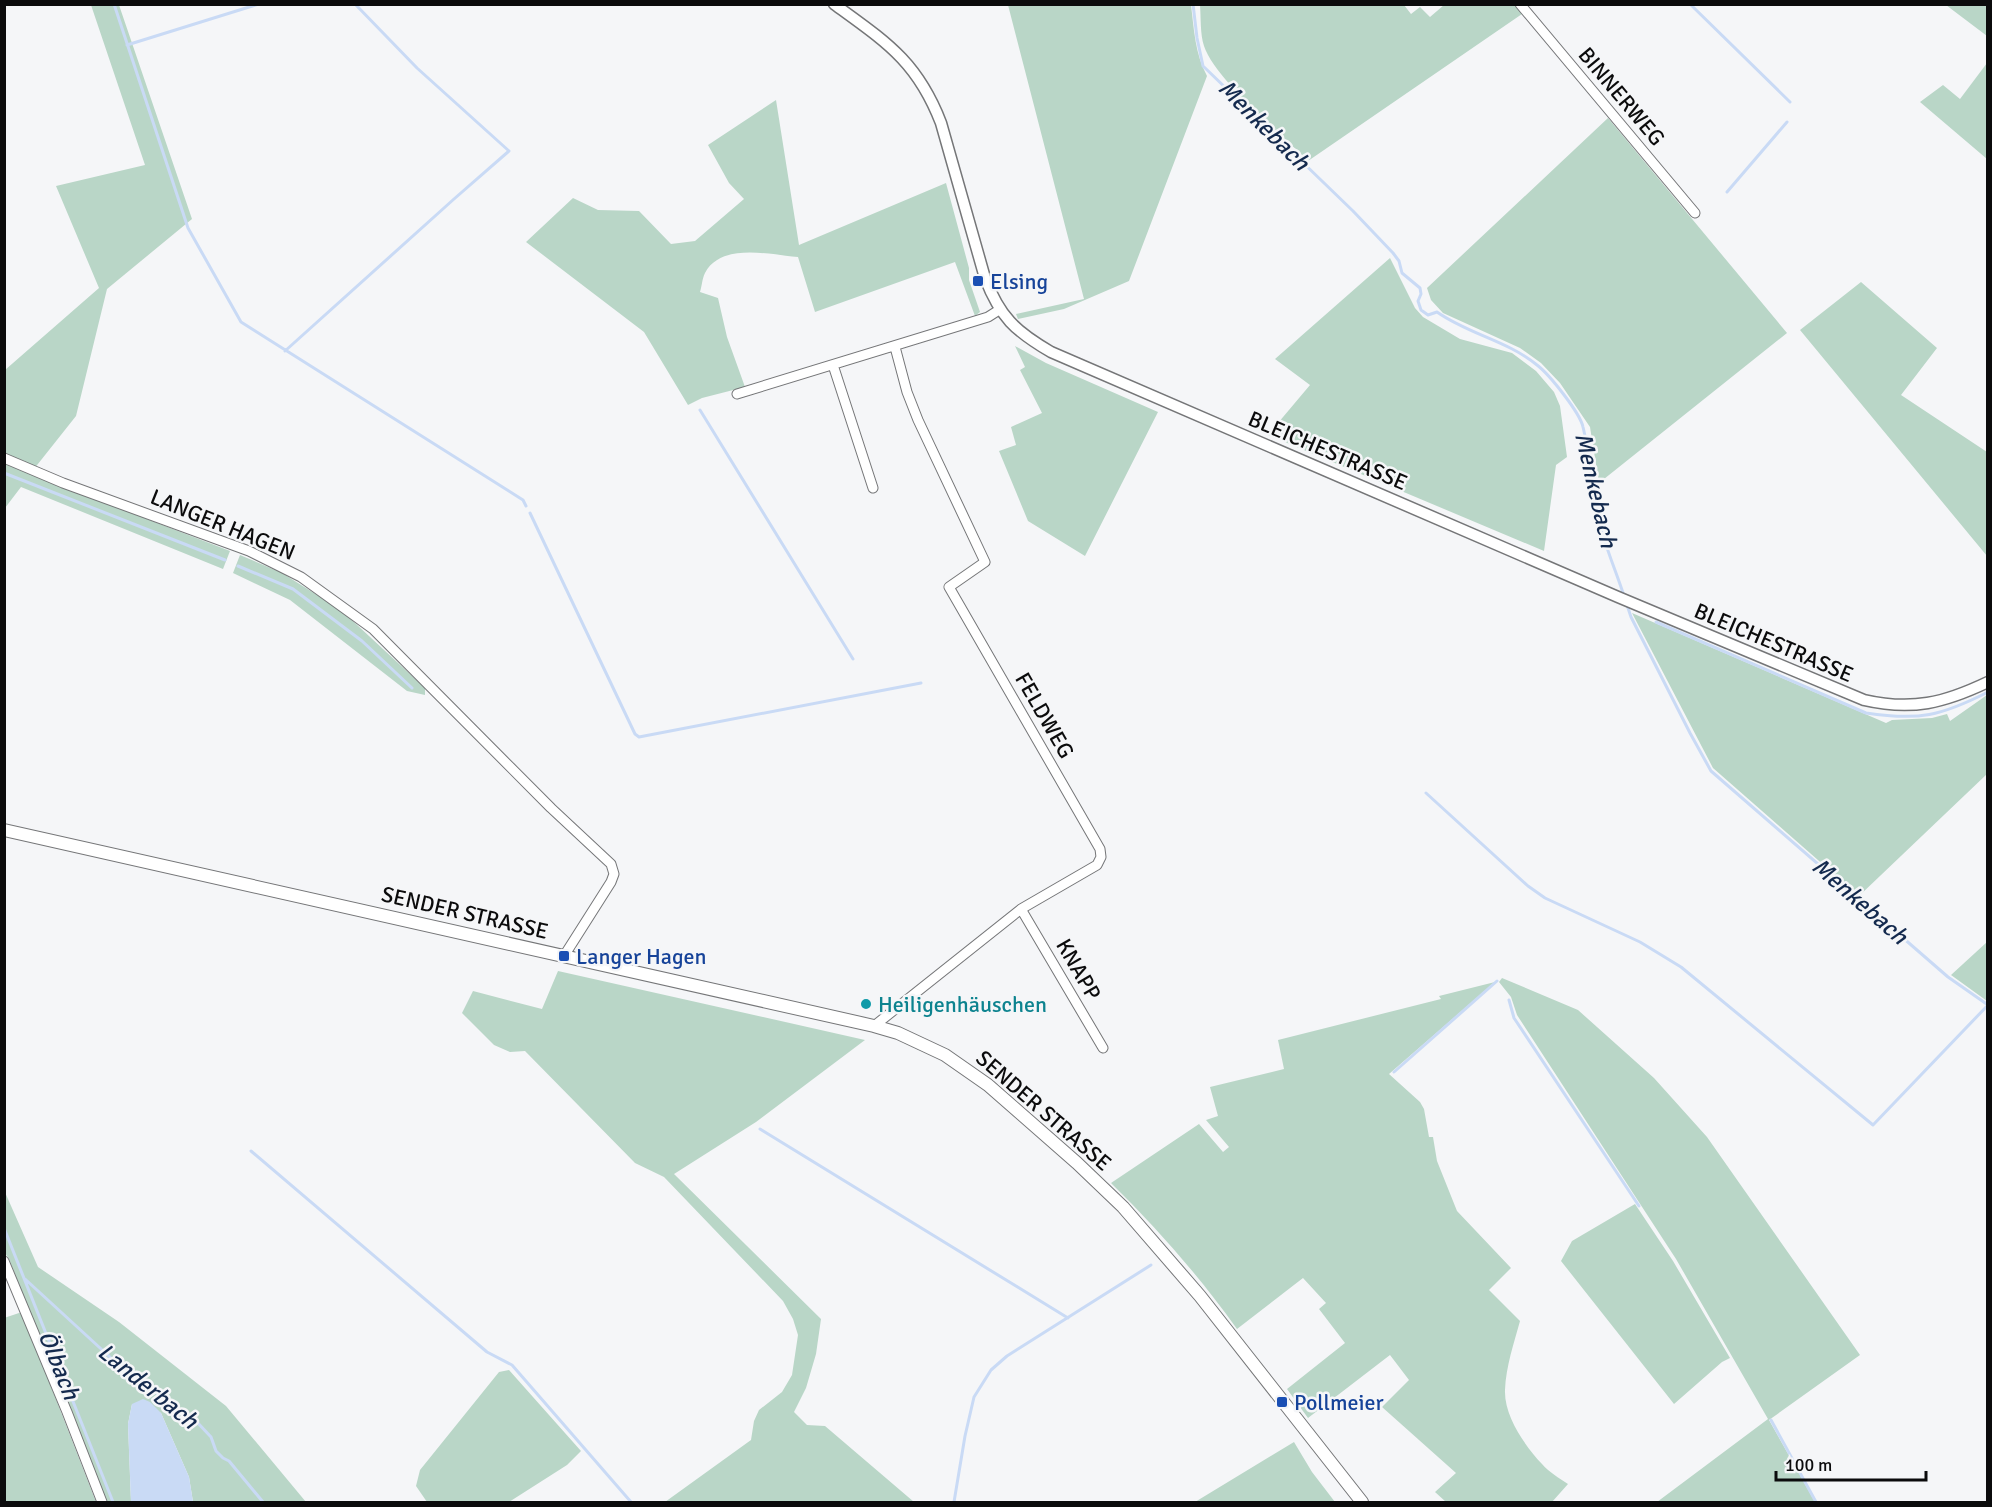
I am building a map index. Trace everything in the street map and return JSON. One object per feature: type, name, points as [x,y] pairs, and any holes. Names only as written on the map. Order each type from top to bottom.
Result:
[{"type":"main road","name":"SENDER STRASSE","points":[[4,830],[874,1026],[945,1055],[988,1085],[1130,1215],[1200,1296],[1362,1503]]},
{"type":"street","name":"BLEICHESTRASSE","points":[[834,4],[893,49],[920,80],[933,102],[941,123],[985,278],[999,310],[1013,326],[1050,352],[1618,597],[1864,700],[1886,705],[1929,704],[1964,693],[1988,682]]},
{"type":"street","name":"BINNERWEG","points":[[1520,4],[1695,213]]},
{"type":"street","points":[[737,394],[895,347],[988,317],[999,310]]},
{"type":"street","name":"FELDWEG","points":[[874,1026],[1022,909],[1097,864],[1101,857],[1100,849],[949,587],[985,562],[918,420],[907,392],[895,347]]},
{"type":"street","points":[[833,365],[873,488]]},
{"type":"street","name":"LANGER HAGEN","points":[[4,459],[267,560],[301,577],[374,629],[551,808],[611,864],[614,874],[611,882],[564,956]]},
{"type":"street","name":"KNAPP","points":[[1022,909],[1103,1048]]},
{"type":"street","points":[[4,1261],[63,1401],[102,1503]]},
{"type":"green space","points":[[1514,4],[1522,14],[1308,161],[1221,74],[1204,46],[1201,31],[1200,5],[1404,5],[1411,14],[1420,7],[1430,17],[1444,5]]},
{"type":"green space","points":[[91,5],[119,5],[192,219],[107,289],[76,416],[30,474],[230,551],[223,569],[21,487],[5,508],[5,370],[99,288],[56,186],[145,165]]},
{"type":"green space","points":[[1008,5],[1191,5],[1197,50],[1207,76],[1129,281],[1064,309],[1018,319],[1016,314],[1084,299]]},
{"type":"green space","points":[[1946,5],[1987,5],[1987,36]]},
{"type":"green space","points":[[1987,63],[1987,159],[1920,102],[1943,85],[1960,99]]},
{"type":"green space","points":[[776,100],[799,245],[946,183],[969,268],[969,280],[980,312],[975,316],[955,262],[815,312],[798,257],[747,253],[722,257],[712,263],[705,273],[700,292],[718,298],[727,337],[745,387],[702,398],[688,405],[644,332],[526,242],[573,198],[598,210],[639,211],[671,244],[695,241],[744,199],[729,183],[708,145]]},
{"type":"green space","points":[[1608,118],[1787,333],[1599,483],[1590,427],[1560,383],[1541,363],[1520,348],[1443,313],[1431,300],[1427,288]]},
{"type":"green space","points":[[1390,258],[1415,308],[1423,317],[1460,339],[1512,353],[1536,371],[1554,392],[1560,406],[1567,457],[1556,465],[1544,551],[1268,435],[1310,385],[1275,359]]},
{"type":"green space","points":[[1861,282],[1937,348],[1901,395],[1987,452],[1987,556],[1800,330]]},
{"type":"green space","points":[[1015,346],[1046,363],[1158,412],[1085,556],[1028,521],[999,451],[1016,445],[1011,427],[1042,413],[1020,370],[1025,367]]},
{"type":"green space","points":[[240,555],[282,573],[341,610],[425,688],[425,695],[407,691],[290,600],[233,573]]},
{"type":"green space","points":[[1632,613],[1886,723],[1892,720],[1932,718],[1947,714],[1950,721],[1987,695],[1987,774],[1859,896],[1713,768]]},
{"type":"green space","points":[[1987,942],[1987,1001],[1951,975]]},
{"type":"green space","points":[[558,971],[865,1040],[756,1122],[674,1174],[821,1319],[816,1354],[806,1388],[794,1412],[807,1425],[825,1426],[914,1502],[665,1502],[751,1440],[754,1421],[759,1410],[782,1392],[792,1375],[798,1335],[793,1319],[783,1301],[664,1177],[635,1163],[525,1051],[510,1052],[494,1045],[462,1013],[473,991],[542,1009]]},
{"type":"green space","points":[[1502,978],[1578,1010],[1654,1078],[1707,1137],[1860,1355],[1769,1420],[1815,1502],[1657,1502],[1768,1419],[1676,1259],[1517,1015],[1511,997],[1499,982]]},
{"type":"green space","points":[[1495,982],[1389,1074],[1420,1102],[1424,1109],[1429,1137],[1433,1137],[1437,1161],[1457,1211],[1511,1268],[1489,1290],[1520,1321],[1507,1372],[1506,1400],[1517,1430],[1535,1457],[1548,1470],[1568,1484],[1552,1502],[1446,1502],[1435,1492],[1456,1473],[1382,1407],[1409,1380],[1390,1355],[1308,1418],[1287,1389],[1345,1343],[1319,1309],[1326,1303],[1303,1278],[1237,1329],[1177,1253],[1111,1183],[1199,1124],[1223,1152],[1229,1147],[1206,1120],[1218,1116],[1210,1087],[1284,1069],[1278,1040],[1441,999],[1439,996]]},
{"type":"green space","points":[[4,1190],[38,1267],[119,1322],[226,1406],[306,1502],[193,1502],[189,1477],[161,1413],[132,1404],[128,1424],[131,1502],[106,1502],[5,1253]]},
{"type":"green space","points":[[1635,1204],[1673,1261],[1730,1358],[1722,1362],[1674,1404],[1561,1261],[1572,1241]]},
{"type":"green space","points":[[22,1312],[96,1502],[5,1502],[4,1318]]},
{"type":"green space","points":[[509,1370],[581,1451],[567,1465],[509,1502],[427,1502],[416,1486],[420,1470],[499,1372]]},
{"type":"green space","points":[[1294,1442],[1312,1472],[1335,1502],[1195,1502]]},
{"type":"water","points":[[143,1399],[150,1402],[161,1413],[189,1477],[193,1502],[131,1502],[128,1424],[132,1404]]},
{"type":"waterway","points":[[114,4],[188,228],[241,322],[523,500],[526,506]]},
{"type":"waterway","points":[[127,45],[259,4]]},
{"type":"waterway","points":[[285,351],[509,151],[417,68],[355,4]]},
{"type":"waterway","name":"Menkebach","points":[[1193,4],[1203,66],[1353,211],[1393,253],[1399,261],[1402,273],[1420,288],[1421,294],[1418,301],[1421,310],[1428,315],[1437,312],[1526,357],[1543,370],[1564,394],[1583,427],[1600,524],[1624,596]]},
{"type":"waterway","points":[[1690,4],[1790,102]]},
{"type":"waterway","points":[[1727,192],[1787,122]]},
{"type":"waterway","points":[[700,410],[853,659]]},
{"type":"waterway","points":[[4,473],[225,560]]},
{"type":"waterway","points":[[530,513],[635,734],[639,737],[921,683]]},
{"type":"waterway","points":[[238,566],[293,589],[362,641],[412,688]]},
{"type":"waterway","points":[[1426,793],[1528,886],[1545,898],[1640,942],[1681,967],[1873,1125],[1988,1005],[1948,977],[1711,771],[1631,617],[1627,605]]},
{"type":"waterway","points":[[1656,622],[1866,713],[1901,716],[1929,714],[1957,707],[1988,692]]},
{"type":"waterway","points":[[1394,1072],[1497,981]]},
{"type":"waterway","points":[[1509,1000],[1514,1018],[1639,1206]]},
{"type":"waterway","points":[[760,1129],[1068,1318]]},
{"type":"waterway","points":[[251,1151],[487,1352],[512,1365],[631,1502]]},
{"type":"waterway","name":"Ölbach","points":[[4,1228],[113,1502]]},
{"type":"waterway","points":[[954,1502],[974,1397],[991,1370],[1007,1356],[1151,1265]]},
{"type":"waterway","name":"Landerbach","points":[[25,1279],[124,1370],[196,1421],[211,1437],[216,1451],[229,1461],[263,1502]]},
{"type":"waterway","points":[[1771,1420],[1816,1502]]},
{"type":"place","name":"Elsing","points":[[978,281]]},
{"type":"place","name":"Langer Hagen","points":[[564,956]]},
{"type":"place","name":"Heiligenhäuschen","points":[[866,1004]]},
{"type":"place","name":"Pollmeier","points":[[1282,1402]]}]
